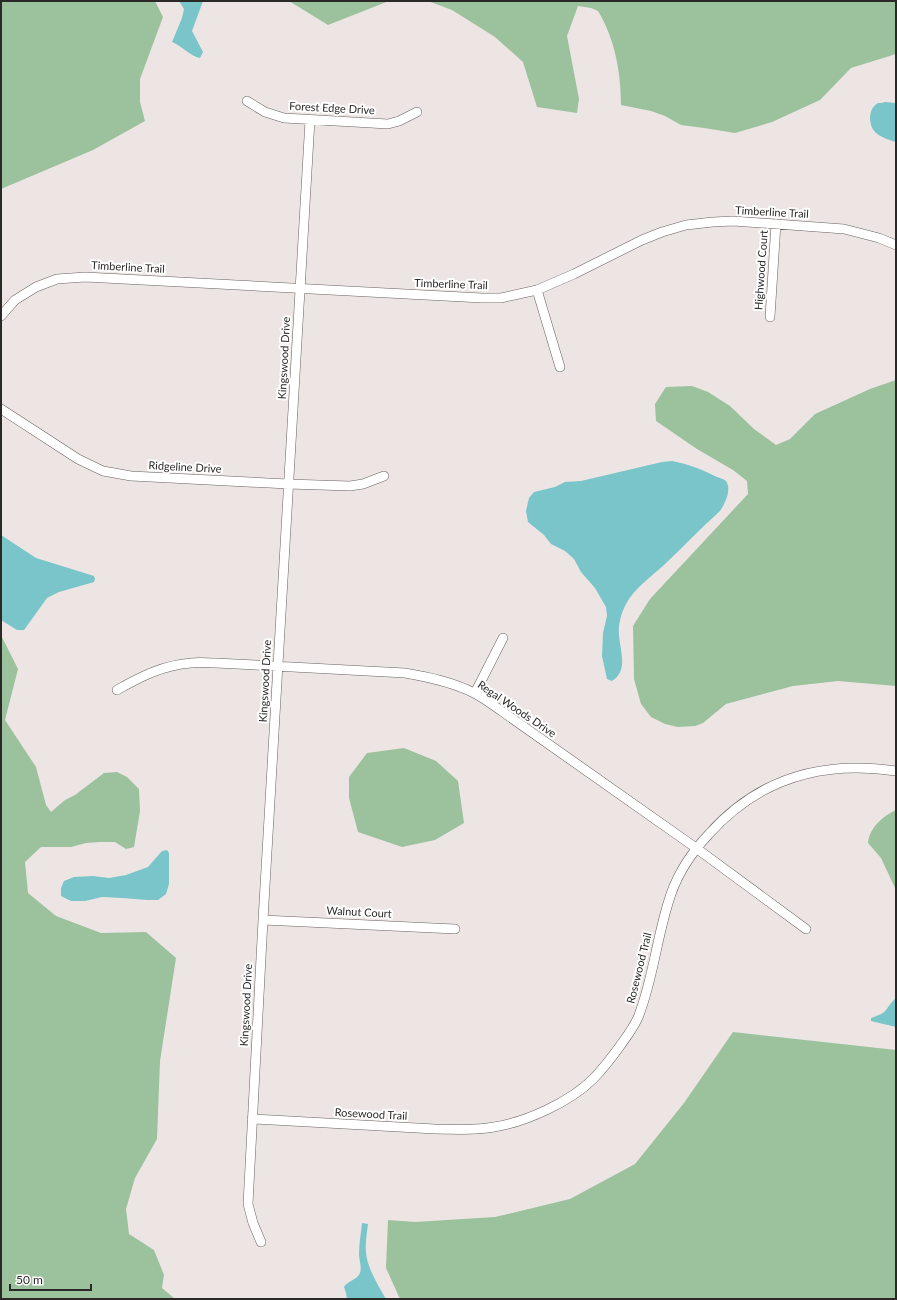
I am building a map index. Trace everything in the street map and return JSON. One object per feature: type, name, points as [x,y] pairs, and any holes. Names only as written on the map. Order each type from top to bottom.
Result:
[{"type":"street","name":"Forest Edge Drive","points":[[247,101],[265,112],[284,118],[310,120],[388,124],[399,121],[417,112]]},
{"type":"street","name":"Kingswood Drive","points":[[261,1242],[253,1223],[248,1204],[263,920],[310,120]]},
{"type":"street","name":"Timberline Trail","points":[[1,316],[15,300],[36,287],[57,279],[85,277],[501,298],[537,290],[662,232],[686,225],[713,222],[776,224],[844,229],[879,238],[896,245]]},
{"type":"street","name":"Highwood Court","points":[[770,317],[776,224]]},
{"type":"street","points":[[537,290],[560,367]]},
{"type":"street","name":"Ridgeline Drive","points":[[1,409],[78,459],[102,471],[131,476],[350,486],[363,484],[384,476]]},
{"type":"street","points":[[475,693],[503,638]]},
{"type":"street","name":"Regal Woods Drive","points":[[117,690],[156,670],[191,663],[405,673],[458,686],[475,693],[696,848],[806,929]]},
{"type":"street","name":"Rosewood Trail","points":[[252,1119],[435,1129],[464,1129],[494,1127],[529,1118],[566,1100],[592,1080],[610,1060],[638,1017],[653,968],[663,921],[671,894],[684,865],[696,848],[723,818],[754,794],[802,774],[839,768],[869,767],[896,771]]},
{"type":"street","name":"Walnut Court","points":[[263,920],[455,929]]},
{"type":"green space","points":[[1,1],[155,1],[163,17],[140,79],[140,102],[145,121],[93,150],[1,189]]},
{"type":"green space","points":[[289,1],[389,1],[328,25]]},
{"type":"green space","points":[[428,1],[896,1],[896,54],[851,68],[820,100],[772,122],[735,133],[681,125],[665,116],[651,111],[621,105],[620,81],[616,56],[609,33],[598,11],[591,8],[578,6],[567,36],[579,99],[577,113],[537,107],[523,62],[495,37],[452,10]]},
{"type":"green space","points":[[896,380],[896,686],[838,681],[793,686],[726,704],[703,723],[695,726],[678,727],[665,724],[651,717],[641,704],[634,679],[633,626],[650,599],[748,494],[747,481],[733,470],[697,449],[656,421],[655,404],[666,387],[692,386],[708,392],[730,406],[754,429],[776,445],[790,439],[815,414],[870,389]]},
{"type":"green space","points":[[1,635],[18,669],[5,720],[36,767],[46,805],[51,812],[65,800],[75,795],[104,773],[117,772],[127,777],[139,789],[140,811],[134,847],[126,849],[115,842],[99,842],[86,843],[71,847],[41,847],[25,862],[28,893],[56,916],[101,933],[146,932],[176,958],[160,1061],[157,1139],[135,1178],[126,1209],[129,1234],[154,1250],[164,1275],[162,1288],[175,1299],[1,1299]]},
{"type":"green space","points":[[404,748],[436,761],[458,781],[464,823],[435,840],[402,847],[358,832],[349,798],[349,777],[367,753]]},
{"type":"green space","points":[[896,810],[896,890],[881,858],[868,843],[874,827],[886,816]]},
{"type":"green space","points":[[733,1032],[896,1050],[896,1299],[400,1299],[386,1268],[388,1220],[415,1222],[495,1217],[570,1199],[635,1164],[684,1103]]},
{"type":"water","points":[[179,1],[203,1],[192,31],[203,52],[200,58],[172,42],[184,9]]},
{"type":"water","points":[[878,103],[896,103],[896,142],[879,135],[875,132],[871,125],[870,117],[872,109]]},
{"type":"water","points":[[672,461],[685,464],[725,480],[728,484],[727,496],[720,511],[641,585],[628,601],[621,615],[619,629],[622,654],[621,669],[618,676],[612,681],[607,679],[602,656],[603,633],[607,616],[606,607],[595,588],[581,572],[574,559],[565,551],[551,544],[544,535],[528,522],[526,511],[529,498],[534,492],[555,487],[565,482],[581,481]]},
{"type":"water","points":[[1,535],[36,558],[94,576],[94,582],[59,592],[47,598],[24,630],[17,630],[1,620]]},
{"type":"water","points":[[167,850],[169,853],[169,884],[166,894],[158,900],[102,897],[85,901],[71,901],[61,896],[61,888],[64,881],[74,877],[93,876],[109,878],[126,875],[148,867],[162,851]]},
{"type":"water","points":[[896,998],[896,1027],[871,1021],[871,1018],[884,1012]]},
{"type":"water","points":[[362,1223],[368,1224],[366,1249],[368,1264],[386,1299],[347,1299],[344,1287],[347,1283],[356,1278],[361,1271],[359,1250]]}]
